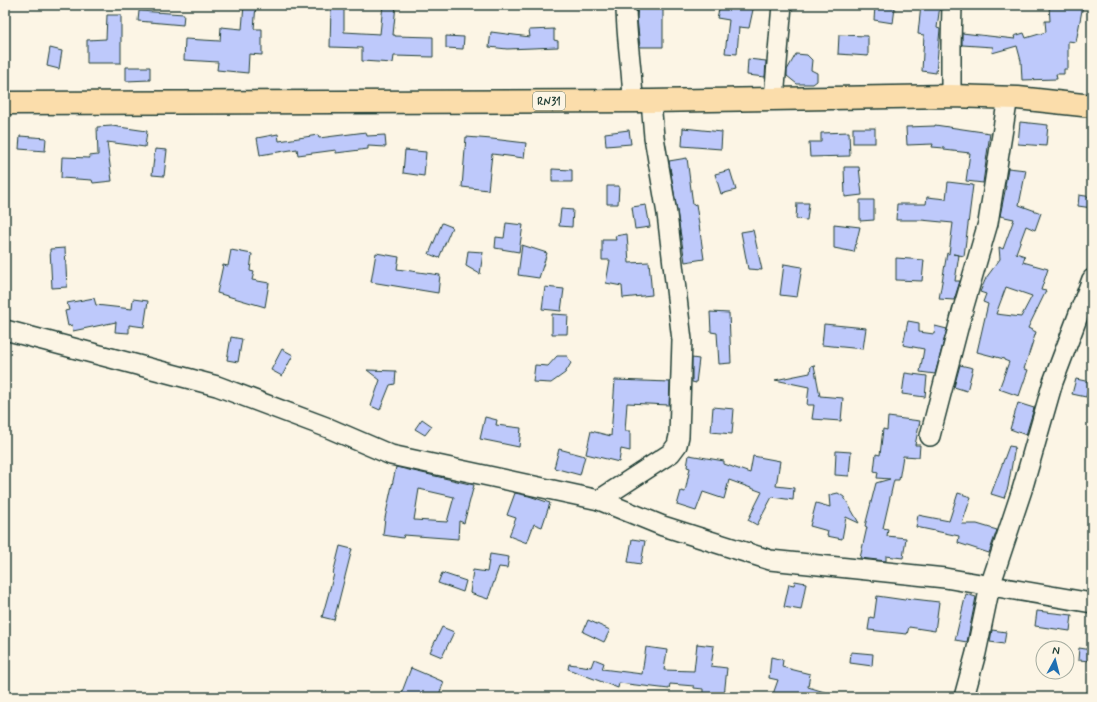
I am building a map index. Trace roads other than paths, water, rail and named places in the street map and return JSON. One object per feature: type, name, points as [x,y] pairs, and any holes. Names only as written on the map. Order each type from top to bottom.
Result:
[{"type":"main road","name":"RN31","points":[[5,103],[642,100],[951,96],[1008,97],[1092,106]]},
{"type":"street","points":[[599,500],[671,453],[679,436],[682,340],[667,214],[654,137],[632,70],[626,32],[626,5]]},
{"type":"street","points":[[774,98],[782,5]]},
{"type":"street","points":[[951,96],[952,5]]},
{"type":"street","points":[[930,436],[963,309],[988,223],[1008,97]]},
{"type":"street","points":[[964,697],[976,653],[990,586],[1022,490],[1053,382],[1092,279]]},
{"type":"street","points":[[5,330],[217,386],[391,455],[599,500],[663,526],[770,560],[945,578],[1092,602]]}]
